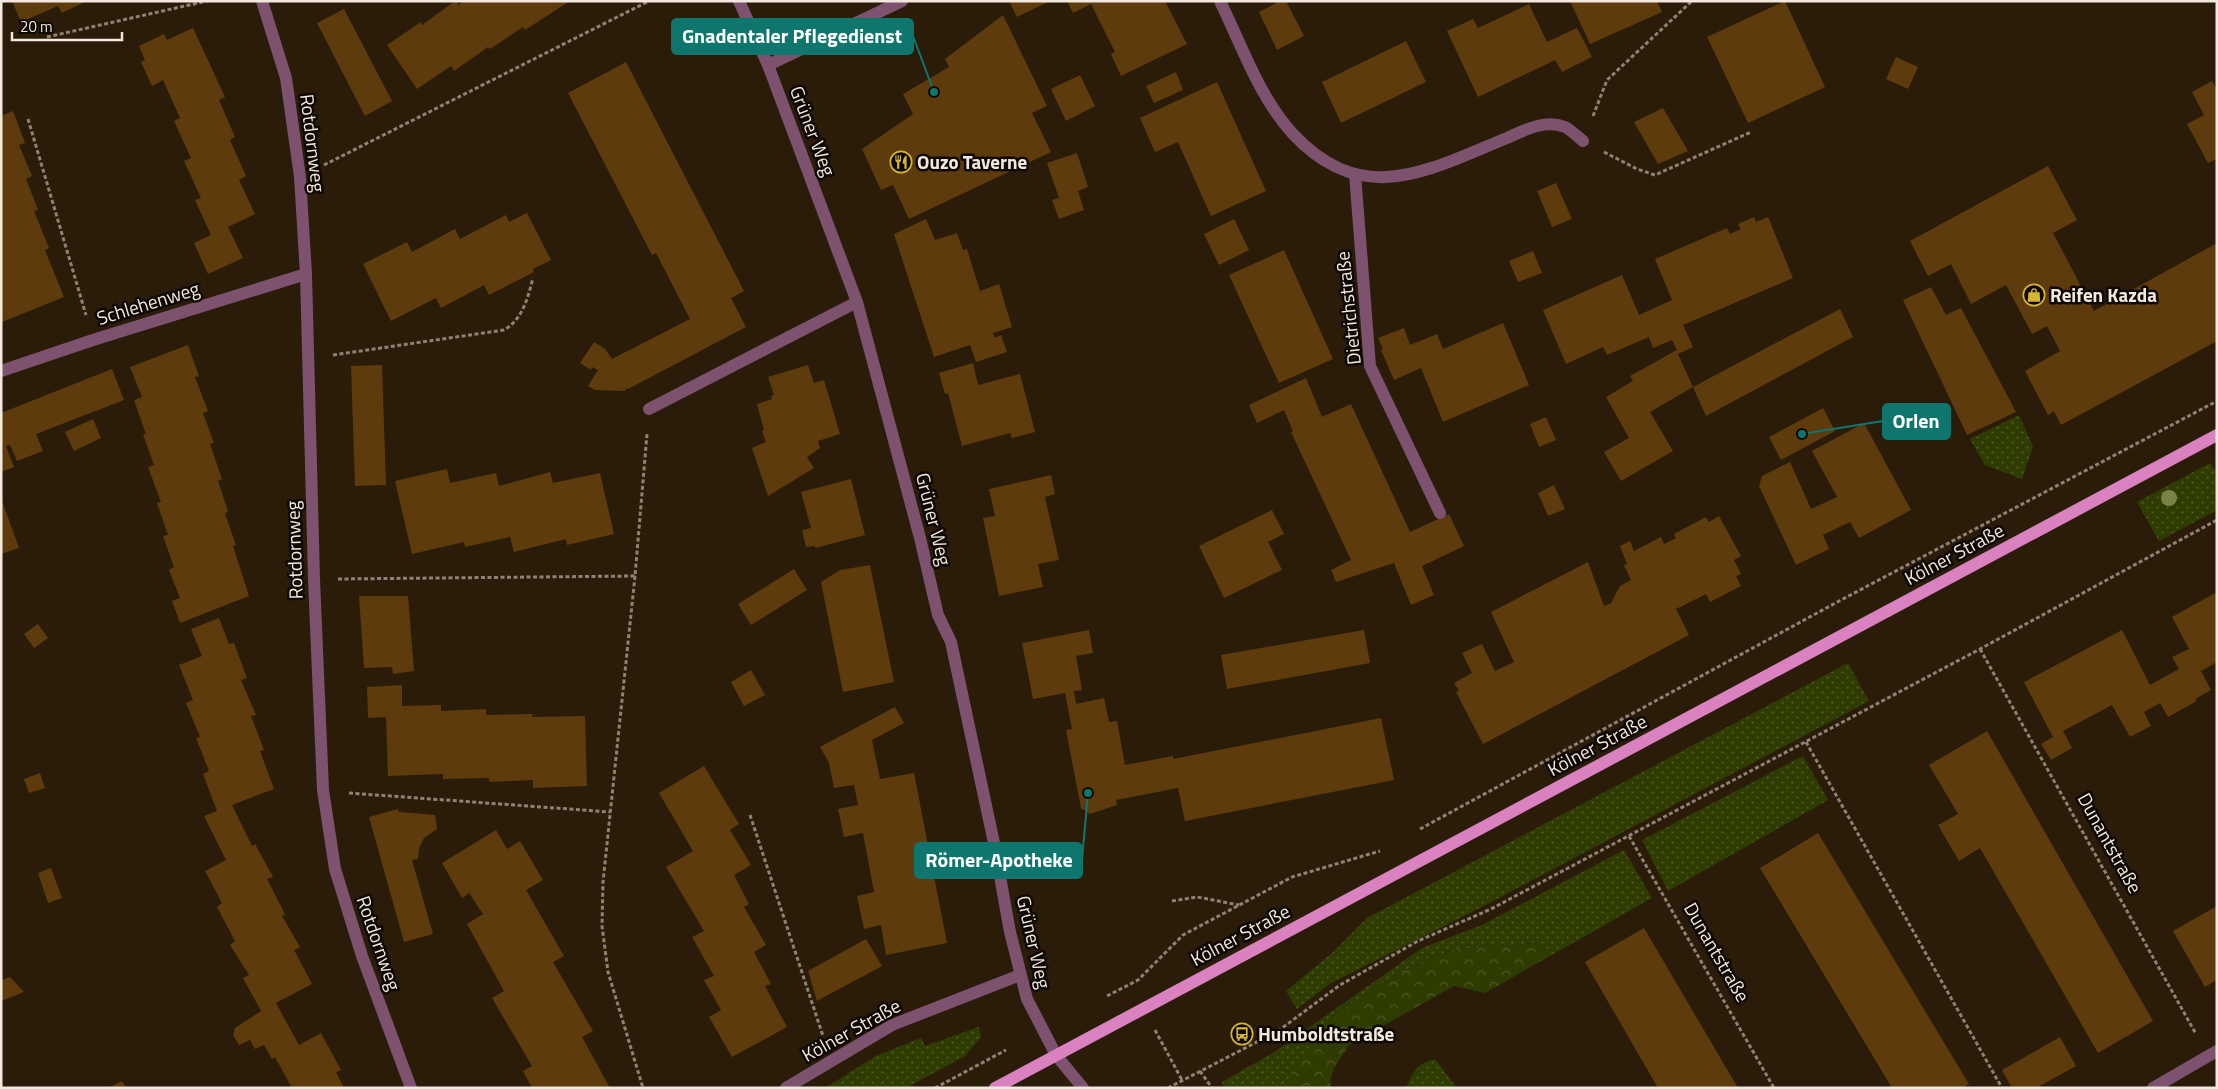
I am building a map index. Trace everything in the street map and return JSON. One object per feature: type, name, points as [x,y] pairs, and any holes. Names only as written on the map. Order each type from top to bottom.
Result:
[{"type":"main road","name":"Kölner Straße","points":[[995,1088],[2217,435]]},
{"type":"street","name":"Rotdornweg","points":[[262,1],[286,78],[300,177],[306,274],[314,580],[323,790],[335,869],[362,956],[411,1088]]},
{"type":"street","name":"Grüner Weg","points":[[739,1],[768,65],[857,302],[920,538],[938,615],[951,642],[1020,975],[1027,999],[1056,1055]]},
{"type":"street","points":[[768,65],[902,1]]},
{"type":"street","points":[[1220,1],[1263,91],[1276,112],[1312,152],[1330,165],[1355,174],[1375,178],[1395,177],[1414,173],[1538,125],[1565,127],[1583,141]]},
{"type":"street","name":"Dietrichstraße","points":[[1355,174],[1370,366],[1440,513]]},
{"type":"street","name":"Schlehenweg","points":[[1,371],[93,340],[306,274]]},
{"type":"street","points":[[650,409],[857,302]]},
{"type":"street","name":"Kölner Straße","points":[[786,1088],[892,1025],[1020,975]]},
{"type":"street","points":[[2153,1088],[2212,1054]]},
{"type":"street","points":[[1056,1055],[1083,1088]]},
{"type":"path","points":[[47,37],[207,1]]},
{"type":"path","points":[[300,177],[649,1]]},
{"type":"path","points":[[1692,1],[1607,80],[1583,141],[1637,169],[1655,175],[1751,132]]},
{"type":"path","points":[[28,119],[93,340]]},
{"type":"path","points":[[307,358],[504,330],[518,319],[527,299],[533,278]]},
{"type":"path","points":[[1419,830],[1841,600],[2217,401]]},
{"type":"path","points":[[642,1088],[608,972],[602,926],[602,882],[635,576],[650,409]]},
{"type":"path","points":[[1168,1088],[1278,1031],[1340,985],[1418,941],[1491,909],[1980,649],[2217,520]]},
{"type":"path","points":[[314,580],[635,576]]},
{"type":"path","name":"Dunantstraße","points":[[1980,649],[2212,1054]]},
{"type":"path","points":[[1806,742],[2002,1088]]},
{"type":"path","points":[[323,790],[610,812]]},
{"type":"path","points":[[750,815],[831,1060]]},
{"type":"path","name":"Dunantstraße","points":[[1629,836],[1774,1088]]},
{"type":"path","points":[[1099,1000],[1138,980],[1182,935],[1292,877],[1378,852],[1386,847]]},
{"type":"path","points":[[1172,901],[1197,897],[1240,905]]},
{"type":"path","points":[[935,1088],[1043,1031]]},
{"type":"path","points":[[1200,1071],[1212,1088]]},
{"type":"green space","points":[[2019,415],[2033,447],[2022,479],[1985,465],[1970,439]]},
{"type":"green space","points":[[2210,463],[2217,472],[2217,510],[2159,541],[2137,502]]},
{"type":"green space","points":[[1848,663],[1869,701],[1482,907],[1331,983],[1297,1009],[1286,991],[1332,953],[1367,918]]},
{"type":"green space","points":[[1803,756],[1828,800],[1668,891],[1642,840]]},
{"type":"green space","points":[[1624,850],[1652,898],[1550,956],[1534,943],[1459,949],[1436,955],[1390,978],[1353,1002],[1289,1078],[1288,1088],[1224,1088],[1222,1082],[1273,1053],[1422,948],[1482,925]]},
{"type":"green space","points":[[1534,943],[1550,956],[1485,993],[1454,986],[1349,1045],[1334,1068],[1330,1080],[1331,1088],[1288,1088],[1289,1078],[1317,1035],[1353,1002],[1390,978],[1436,955],[1459,949]]},
{"type":"green space","points":[[979,1027],[981,1037],[965,1056],[906,1088],[825,1088],[876,1056],[921,1038],[925,1046]]},
{"type":"green space","points":[[1435,1059],[1457,1088],[1406,1088],[1416,1069],[1424,1063]]},
{"type":"building","points":[[12,1],[87,1],[62,13],[58,6],[21,22]]},
{"type":"building","points":[[455,1],[459,5],[464,1],[570,1],[525,30],[523,27],[490,49],[488,47],[454,71],[451,66],[417,89],[387,45],[421,22],[422,25]]},
{"type":"building","points":[[1009,1],[1050,1],[1017,17]]},
{"type":"building","points":[[1067,1],[1165,1],[1187,44],[1121,76],[1111,54],[1115,52],[1091,4],[1073,13]]},
{"type":"building","points":[[1280,1],[1286,1],[1304,36],[1277,50],[1259,12]]},
{"type":"building","points":[[1570,1],[1657,1],[1662,12],[1590,44]]},
{"type":"building","points":[[1785,1],[1825,87],[1748,123],[1707,37]]},
{"type":"building","points":[[1529,4],[1547,42],[1577,28],[1592,57],[1562,72],[1555,60],[1478,97],[1447,31],[1473,19],[1478,28]]},
{"type":"building","points":[[344,9],[392,101],[365,116],[317,23]]},
{"type":"building","points":[[1003,15],[1047,106],[1032,113],[1051,152],[909,219],[893,185],[881,190],[862,149],[913,114],[903,94],[949,67],[945,59]]},
{"type":"building","points":[[193,28],[225,97],[219,100],[235,137],[230,140],[246,176],[239,180],[255,214],[228,227],[243,258],[208,274],[194,243],[211,235],[195,200],[201,198],[184,161],[191,158],[174,121],[180,118],[163,80],[152,86],[141,62],[145,60],[139,46],[164,34],[167,40]]},
{"type":"building","points":[[1406,41],[1426,82],[1341,123],[1322,82]]},
{"type":"building","points":[[1896,57],[1918,67],[1908,89],[1886,79]]},
{"type":"building","points":[[626,62],[744,291],[731,298],[746,327],[628,389],[626,388],[625,391],[595,390],[588,386],[598,370],[592,367],[591,370],[580,363],[594,342],[605,349],[612,359],[690,319],[656,253],[652,255],[568,93]]},
{"type":"building","points":[[1176,72],[1183,90],[1154,103],[1146,86]]},
{"type":"building","points":[[1080,75],[1095,106],[1066,121],[1051,89]]},
{"type":"building","points":[[2212,81],[2217,90],[2217,159],[2208,163],[2187,124],[2204,115],[2192,92]]},
{"type":"building","points":[[1217,82],[1266,191],[1211,216],[1178,142],[1155,152],[1140,118]]},
{"type":"building","points":[[1663,108],[1688,151],[1658,164],[1634,122]]},
{"type":"building","points":[[13,111],[25,143],[19,145],[32,176],[26,179],[38,210],[34,211],[49,248],[45,250],[64,297],[2,322],[1,116]]},
{"type":"building","points":[[1077,153],[1088,187],[1078,191],[1084,210],[1059,219],[1052,200],[1059,198],[1047,163]]},
{"type":"building","points":[[2048,166],[2077,220],[2053,233],[2094,311],[2217,243],[2217,341],[2061,425],[2054,411],[2048,415],[2025,371],[2060,351],[2047,326],[2032,334],[2006,285],[1971,304],[1951,264],[1928,276],[1910,241]]},
{"type":"building","points":[[1556,183],[1572,219],[1552,227],[1537,191]]},
{"type":"building","points":[[527,213],[551,260],[533,269],[534,272],[489,295],[484,285],[441,308],[436,298],[391,321],[363,264],[407,242],[412,252],[455,229],[460,239],[506,215],[509,222]]},
{"type":"building","points":[[1754,217],[1756,222],[1768,217],[1793,278],[1683,325],[1693,347],[1678,354],[1693,387],[1650,412],[1673,451],[1621,481],[1604,452],[1629,438],[1606,397],[1633,381],[1630,376],[1677,350],[1672,340],[1653,348],[1649,337],[1607,355],[1603,347],[1566,364],[1543,310],[1622,275],[1639,315],[1672,300],[1655,259],[1727,228],[1730,234],[1741,229],[1738,224]]},
{"type":"building","points":[[926,219],[935,240],[957,233],[963,250],[967,249],[980,291],[999,284],[1012,327],[993,333],[995,338],[1001,335],[1007,352],[976,362],[970,345],[934,357],[894,234]]},
{"type":"building","points":[[1234,219],[1249,250],[1219,265],[1204,234]]},
{"type":"building","points":[[1284,250],[1333,359],[1279,383],[1229,275]]},
{"type":"building","points":[[1533,251],[1542,273],[1518,282],[1509,261]]},
{"type":"building","points":[[1931,287],[1946,315],[1961,308],[2016,412],[1967,435],[1903,300]]},
{"type":"building","points":[[1840,309],[1853,337],[1706,416],[1693,387]]},
{"type":"building","points":[[1503,323],[1529,385],[1443,422],[1421,368],[1394,380],[1378,338],[1404,328],[1410,345],[1437,334],[1443,349]]},
{"type":"building","points":[[188,345],[199,376],[195,377],[208,411],[203,413],[214,443],[210,444],[222,479],[218,481],[228,511],[225,514],[236,545],[233,546],[249,596],[180,623],[172,601],[180,598],[169,570],[174,567],[163,536],[168,535],[157,503],[161,502],[148,467],[154,465],[134,400],[142,397],[130,367]]},
{"type":"building","points":[[973,363],[978,385],[1020,374],[1035,432],[1012,438],[1010,433],[962,446],[948,393],[945,394],[939,373]]},
{"type":"building","points":[[382,365],[386,485],[355,486],[351,366]]},
{"type":"building","points":[[808,365],[814,383],[824,380],[840,434],[818,441],[820,448],[807,457],[814,468],[768,496],[752,448],[766,442],[757,404],[772,399],[771,396],[774,395],[768,377]]},
{"type":"building","points":[[112,369],[124,400],[36,434],[43,451],[17,461],[10,445],[6,446],[14,467],[1,472],[1,413]]},
{"type":"building","points":[[1306,378],[1322,417],[1351,404],[1410,532],[1449,514],[1464,546],[1422,566],[1434,595],[1411,605],[1394,563],[1336,582],[1331,570],[1351,560],[1291,432],[1293,431],[1284,410],[1257,423],[1249,405]]},
{"type":"building","points":[[1823,408],[1835,431],[1781,460],[1769,437]]},
{"type":"building","points":[[1546,417],[1556,440],[1539,447],[1530,424]]},
{"type":"building","points":[[93,419],[101,438],[74,451],[65,432]]},
{"type":"building","points":[[1864,423],[1911,510],[1859,538],[1850,522],[1823,535],[1829,549],[1796,565],[1759,486],[1762,476],[1790,462],[1811,509],[1837,497],[1812,451]]},
{"type":"building","points":[[447,469],[450,483],[496,473],[499,486],[550,472],[553,483],[600,473],[614,534],[567,545],[566,539],[514,552],[510,537],[465,547],[464,542],[412,554],[395,481]]},
{"type":"building","points":[[1051,475],[1055,494],[1045,497],[1059,560],[1038,564],[1043,587],[999,596],[983,518],[995,516],[989,489]]},
{"type":"building","points":[[851,479],[865,535],[815,548],[815,546],[806,547],[802,530],[811,528],[801,492]]},
{"type":"building","points":[[1554,485],[1565,509],[1548,516],[1538,493]]},
{"type":"building","points":[[1,498],[19,548],[1,554]]},
{"type":"building","points":[[1272,510],[1284,534],[1268,542],[1282,570],[1224,598],[1199,546]]},
{"type":"building","points":[[1719,516],[1741,556],[1734,560],[1741,574],[1736,576],[1741,586],[1710,602],[1706,594],[1676,609],[1689,635],[1483,744],[1456,692],[1459,691],[1454,683],[1472,673],[1462,653],[1482,644],[1495,671],[1514,662],[1491,612],[1588,562],[1604,606],[1611,603],[1620,586],[1631,580],[1624,565],[1627,564],[1620,546],[1630,541],[1634,551],[1661,537],[1664,544],[1676,538],[1674,534],[1706,517],[1709,522]]},
{"type":"building","points":[[870,565],[894,682],[843,692],[821,582],[840,570]]},
{"type":"building","points":[[794,569],[807,590],[751,625],[738,604]]},
{"type":"building","points":[[2217,592],[2217,662],[2201,671],[2211,690],[2195,699],[2197,701],[2168,717],[2160,703],[2144,712],[2151,726],[2130,737],[2112,705],[2063,731],[2072,748],[2051,760],[2041,744],[2053,737],[2024,682],[2122,630],[2150,685],[2179,669],[2172,657],[2189,649],[2172,617]]},
{"type":"building","points":[[359,596],[408,596],[414,671],[393,674],[392,667],[364,668]]},
{"type":"building","points":[[219,618],[229,644],[234,643],[247,678],[241,680],[256,715],[251,716],[264,750],[260,751],[274,789],[232,805],[252,846],[255,844],[273,877],[267,879],[285,914],[282,916],[300,947],[294,950],[312,984],[276,1003],[299,1045],[321,1033],[341,1070],[336,1072],[344,1088],[292,1088],[275,1057],[272,1059],[264,1045],[255,1049],[250,1040],[239,1045],[233,1035],[235,1028],[261,1011],[243,978],[249,975],[230,945],[235,941],[217,907],[222,903],[205,871],[226,860],[204,816],[217,811],[203,774],[209,771],[196,738],[200,737],[186,703],[193,700],[179,665],[202,656],[191,629]]},
{"type":"building","points":[[38,624],[48,638],[34,648],[24,634]]},
{"type":"building","points":[[1089,630],[1093,653],[1076,656],[1082,690],[1074,691],[1076,704],[1104,698],[1109,722],[1117,721],[1125,765],[1173,756],[1173,759],[1381,718],[1394,780],[1185,821],[1178,788],[1116,800],[1117,805],[1090,814],[1081,808],[1066,730],[1072,729],[1065,693],[1033,699],[1022,643]]},
{"type":"building","points":[[1364,630],[1370,663],[1227,689],[1221,655]]},
{"type":"building","points":[[751,670],[765,695],[744,706],[731,682]]},
{"type":"building","points":[[402,685],[402,706],[441,705],[441,711],[486,709],[486,715],[533,714],[531,717],[585,716],[587,786],[533,788],[533,780],[490,782],[488,778],[443,779],[443,774],[388,776],[386,717],[368,718],[367,687]]},
{"type":"building","points":[[895,707],[904,723],[872,740],[880,779],[914,773],[947,943],[886,955],[881,925],[864,929],[857,896],[874,892],[863,833],[844,837],[838,809],[858,805],[854,785],[834,788],[829,763],[820,747]]},
{"type":"building","points":[[1987,731],[2153,1021],[2098,1053],[1980,848],[1959,861],[1938,825],[1958,814],[1929,765]]},
{"type":"building","points":[[704,766],[739,824],[730,830],[751,865],[734,875],[749,904],[744,907],[766,945],[754,952],[771,984],[765,986],[787,1027],[732,1057],[709,1017],[721,1010],[704,980],[714,976],[692,937],[704,931],[666,867],[693,851],[659,793]]},
{"type":"building","points":[[40,773],[45,788],[29,793],[24,779]]},
{"type":"building","points":[[398,809],[399,812],[435,815],[437,829],[424,838],[419,848],[418,859],[412,860],[433,934],[404,942],[369,817]]},
{"type":"building","points":[[496,830],[507,849],[520,841],[543,880],[526,890],[564,956],[553,962],[593,1031],[582,1037],[610,1088],[532,1088],[523,1071],[532,1066],[492,998],[504,991],[467,924],[483,914],[469,893],[462,898],[442,863]]},
{"type":"building","points":[[1818,833],[1969,1084],[1962,1088],[1892,1088],[1760,868]]},
{"type":"building","points":[[51,868],[62,898],[48,903],[38,873]]},
{"type":"building","points":[[2217,906],[2217,980],[2205,987],[2173,931]]},
{"type":"building","points":[[1644,928],[1738,1088],[1658,1088],[1585,962]]},
{"type":"building","points":[[866,939],[882,966],[817,1001],[808,971]]},
{"type":"building","points":[[10,977],[24,992],[1,1001],[1,980]]},
{"type":"building","points":[[2060,1037],[2076,1066],[2036,1088],[2012,1088],[2002,1070]]},
{"type":"building","points":[[122,1081],[126,1088],[108,1088]]},
{"type":"place","name":"Gnadentaler Pflegedienst","points":[[934,92]]},
{"type":"place","name":"Ouzo Taverne","points":[[901,162]]},
{"type":"place","name":"Reifen Kazda","points":[[2034,295]]},
{"type":"place","name":"Orlen","points":[[1802,434]]},
{"type":"place","name":"Römer-Apotheke","points":[[1088,793]]},
{"type":"place","name":"Humboldtstraße","points":[[1242,1034]]}]
